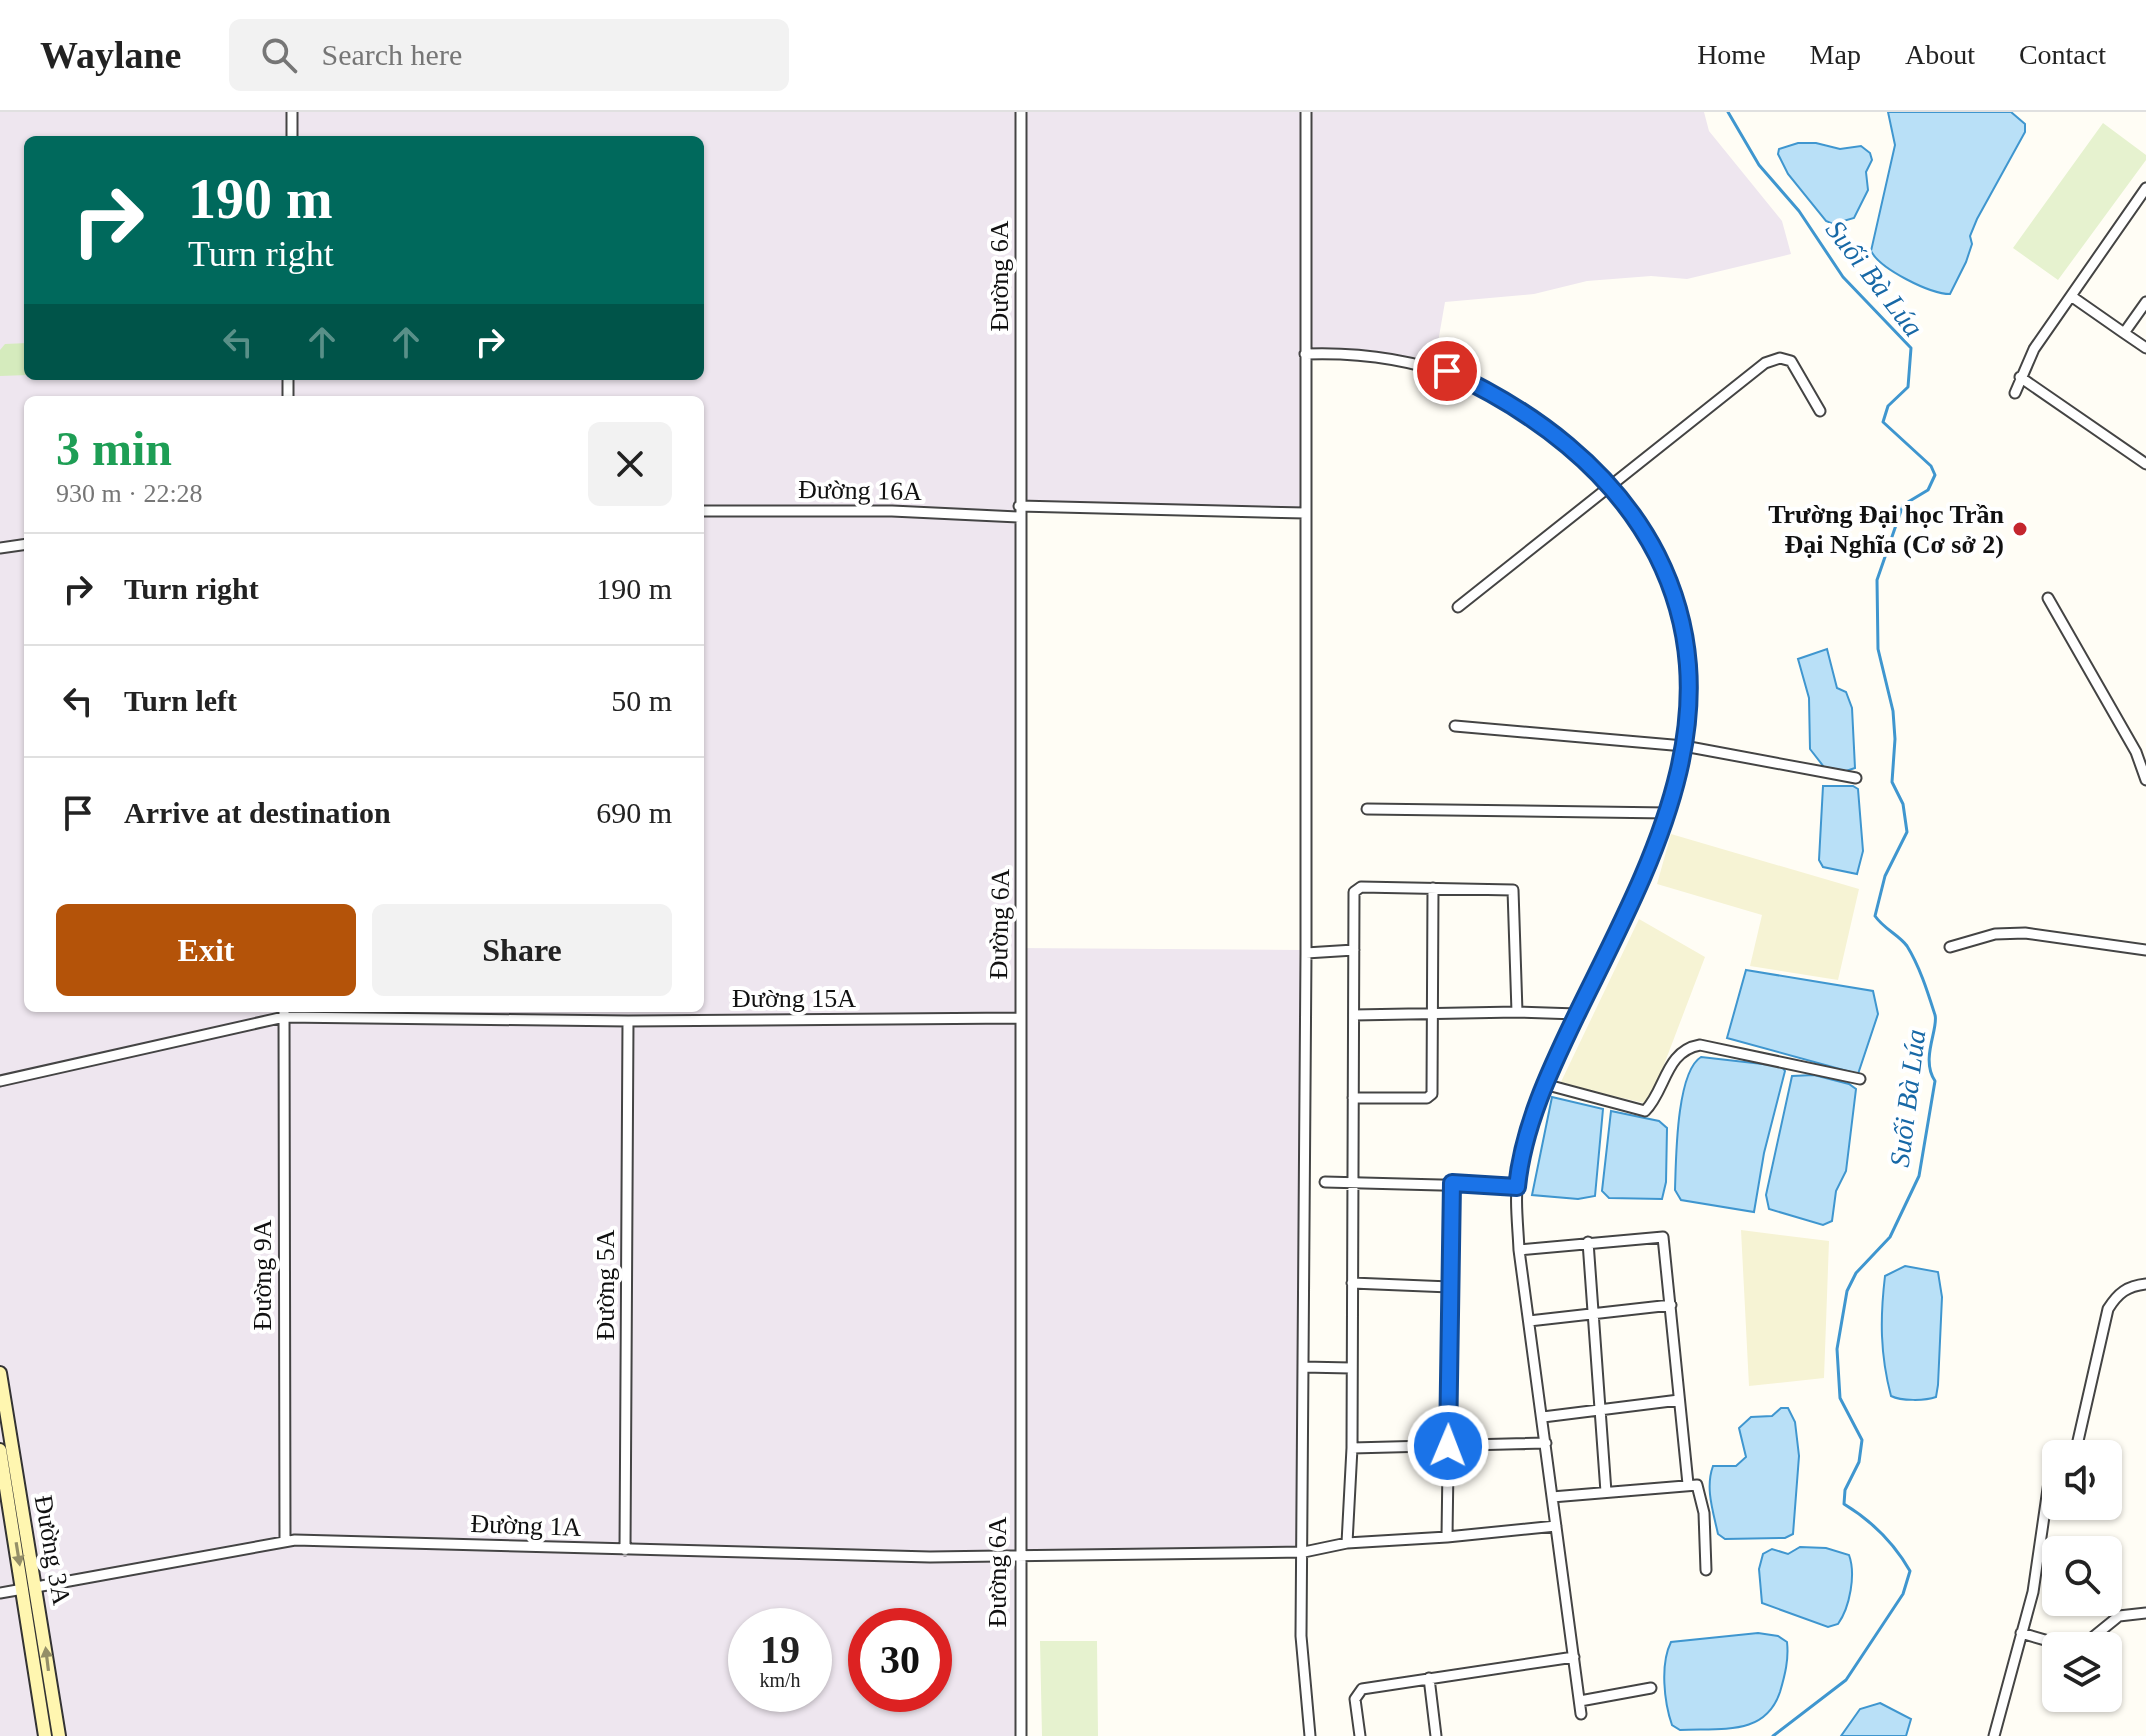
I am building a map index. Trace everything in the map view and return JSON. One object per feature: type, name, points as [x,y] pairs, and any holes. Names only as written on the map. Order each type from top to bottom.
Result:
[{"type":"street","points":[[292,112],[292,136]]},
{"type":"street","name":"Đường 6A","points":[[1021,112],[1021,1736]]},
{"type":"street","points":[[1306,112],[1306,953],[1301,1636],[1310,1736]]},
{"type":"street","points":[[2015,393],[2020,377],[2071,296],[2146,188]]},
{"type":"street","points":[[2071,296],[2146,348]]},
{"type":"street","points":[[2124,333],[2146,302]]},
{"type":"street","points":[[1305,354],[1371,353],[1447,371],[1495,393],[1538,421],[1579,454],[1609,487],[1649,539],[1677,599],[1690,684],[1690,722],[1668,813],[1544,1084],[1517,1187],[1519,1250],[1581,1714]]},
{"type":"street","points":[[1458,607],[1765,363],[1780,358],[1791,361],[1820,411]]},
{"type":"street","points":[[2020,377],[2146,464]]},
{"type":"street","name":"Đường 16A","points":[[704,511],[1305,513]]},
{"type":"street","points":[[0,548],[24,545]]},
{"type":"street","points":[[2048,598],[2136,752],[2146,780]]},
{"type":"street","points":[[1455,726],[1684,746],[1856,778]]},
{"type":"street","points":[[1367,809],[1668,813]]},
{"type":"street","points":[[1347,1543],[1352,1448],[1354,892],[1361,887],[1513,890],[1517,1012]]},
{"type":"street","points":[[1353,1098],[1430,1096],[1433,888]]},
{"type":"street","points":[[1950,947],[1995,934],[2025,933],[2146,950]]},
{"type":"street","points":[[1306,953],[1354,950]]},
{"type":"street","name":"Đường 15A","points":[[0,1081],[284,1012],[628,1021],[1020,1018]]},
{"type":"street","name":"Đường 9A","points":[[284,1012],[285,1541]]},
{"type":"street","points":[[1354,1015],[1577,1014]]},
{"type":"street","name":"Đường 5A","points":[[625,1550],[628,1021]]},
{"type":"street","points":[[1544,1084],[1645,1111],[1654,1103],[1668,1069],[1687,1047],[1700,1045],[1860,1079]]},
{"type":"street","points":[[1325,1182],[1517,1187]]},
{"type":"street","points":[[1447,1537],[1452,1183]]},
{"type":"street","points":[[1519,1250],[1663,1237],[1688,1484]]},
{"type":"street","points":[[1588,1242],[1606,1492]]},
{"type":"street","points":[[1352,1283],[1450,1287]]},
{"type":"street","points":[[2078,1440],[2108,1309],[2118,1294],[2132,1286],[2146,1284]]},
{"type":"street","points":[[1529,1321],[1671,1305]]},
{"type":"street","points":[[1303,1367],[1351,1368]]},
{"type":"street","name":"Đường 3A","points":[[0,1373],[30,1588],[45,1736]]},
{"type":"street","points":[[1543,1417],[1679,1400]]},
{"type":"street","points":[[1352,1448],[1546,1443]]},
{"type":"street","name":"Đường 3A","points":[[0,1450],[59,1736]]},
{"type":"street","points":[[1552,1497],[1697,1485],[1702,1492],[1706,1570]]},
{"type":"street","points":[[1994,1736],[2033,1592],[2043,1520]]},
{"type":"street","name":"Đường 1A","points":[[0,1593],[285,1541],[1019,1557],[1304,1552],[1347,1543],[1556,1526]]},
{"type":"street","points":[[2099,1632],[2119,1616],[2146,1613]]},
{"type":"street","points":[[2021,1633],[2042,1639]]},
{"type":"street","points":[[1360,1736],[1357,1692],[1574,1657]]},
{"type":"street","points":[[1429,1678],[1436,1736]]},
{"type":"street","points":[[1580,1701],[1651,1688]]},
{"type":"shaded area","points":[[0,112],[1303,112],[1301,510],[1016,503],[1017,948],[1303,950],[1300,1549],[1022,1554],[1015,1561],[1018,1736],[0,1736]]},
{"type":"shaded area","points":[[1309,112],[1704,112],[1709,131],[1782,221],[1791,254],[1687,279],[1651,276],[1587,281],[1534,294],[1445,302],[1434,365],[1371,350],[1308,350]]},
{"type":"shaded area","points":[[1671,834],[1859,889],[1838,980],[1750,966],[1762,915],[1657,884]]},
{"type":"shaded area","points":[[1639,919],[1705,957],[1649,1104],[1560,1084]]},
{"type":"shaded area","points":[[1741,1230],[1829,1241],[1824,1378],[1749,1386]]},
{"type":"green space","points":[[2103,123],[2146,155],[2146,160],[2058,280],[2013,248]]},
{"type":"green space","points":[[24,343],[24,375],[0,376],[0,350],[5,344]]},
{"type":"green space","points":[[1040,1641],[1097,1641],[1098,1736],[1042,1736]]},
{"type":"water","points":[[1888,112],[2011,112],[2025,124],[2025,132],[1977,219],[1970,236],[1972,244],[1966,262],[1950,294],[1930,290],[1906,279],[1884,265],[1871,251],[1895,145]]},
{"type":"water","points":[[1798,143],[1816,143],[1840,149],[1861,146],[1870,153],[1872,160],[1866,172],[1868,190],[1854,218],[1833,224],[1826,221],[1788,174],[1778,154],[1779,149]]},
{"type":"water","points":[[1827,649],[1837,688],[1846,692],[1852,708],[1855,768],[1846,771],[1824,767],[1810,749],[1809,698],[1798,659]]},
{"type":"water","points":[[1823,786],[1853,786],[1858,789],[1863,851],[1857,874],[1823,867],[1819,860]]},
{"type":"water","points":[[1746,970],[1873,991],[1878,1014],[1858,1074],[1727,1038]]},
{"type":"water","points":[[1701,1057],[1781,1066],[1785,1071],[1764,1153],[1754,1212],[1681,1200],[1675,1190],[1682,1098],[1693,1066]]},
{"type":"water","points":[[1814,1075],[1849,1084],[1856,1089],[1846,1171],[1836,1191],[1832,1221],[1823,1225],[1769,1209],[1766,1195],[1792,1076]]},
{"type":"water","points":[[1552,1097],[1603,1109],[1595,1196],[1578,1199],[1532,1195]]},
{"type":"water","points":[[1611,1111],[1659,1121],[1667,1128],[1666,1182],[1662,1199],[1609,1198],[1602,1191]]},
{"type":"water","points":[[1905,1266],[1938,1272],[1942,1297],[1936,1397],[1920,1400],[1891,1396],[1885,1365],[1882,1307],[1885,1276]]},
{"type":"water","points":[[1781,1408],[1788,1408],[1795,1422],[1799,1456],[1793,1534],[1785,1538],[1725,1539],[1718,1534],[1711,1500],[1713,1466],[1736,1466],[1746,1457],[1739,1428],[1751,1417],[1772,1416]]},
{"type":"water","points":[[1800,1547],[1826,1548],[1849,1555],[1851,1590],[1838,1624],[1828,1627],[1762,1603],[1759,1569],[1763,1554],[1772,1549],[1788,1554]]},
{"type":"water","points":[[1758,1633],[1778,1636],[1787,1642],[1786,1667],[1780,1692],[1764,1716],[1753,1723],[1727,1729],[1680,1730],[1672,1725],[1664,1683],[1665,1661],[1671,1642]]},
{"type":"water","points":[[1880,1703],[1911,1719],[1906,1736],[1841,1736],[1860,1709]]},
{"type":"waterway","name":"Suối Bà Lúa","points":[[1728,112],[1759,165],[1799,211],[1843,277],[1911,348],[1908,387],[1888,406],[1883,422],[1931,466],[1935,475],[1928,490],[1903,505],[1877,580],[1878,649],[1893,711],[1892,782],[1903,804],[1907,832],[1885,876],[1875,916],[1907,946],[1926,989],[1936,1021],[1929,1054],[1935,1081],[1919,1176],[1890,1237],[1856,1273],[1847,1291],[1837,1349],[1840,1398],[1862,1440],[1859,1462],[1845,1490],[1844,1504],[1882,1533],[1910,1571],[1903,1594],[1846,1680],[1773,1736]]},
{"type":"place","name":"Trường Đại học Trần Đại Nghĩa (Cơ sở 2)","points":[[2020,529]]},
{"type":"route","points":[[1447,371],[1495,393],[1538,421],[1579,454],[1629,511],[1649,539],[1677,599],[1690,684],[1690,722],[1668,813],[1544,1084],[1517,1187],[1452,1183],[1448,1446]]}]
